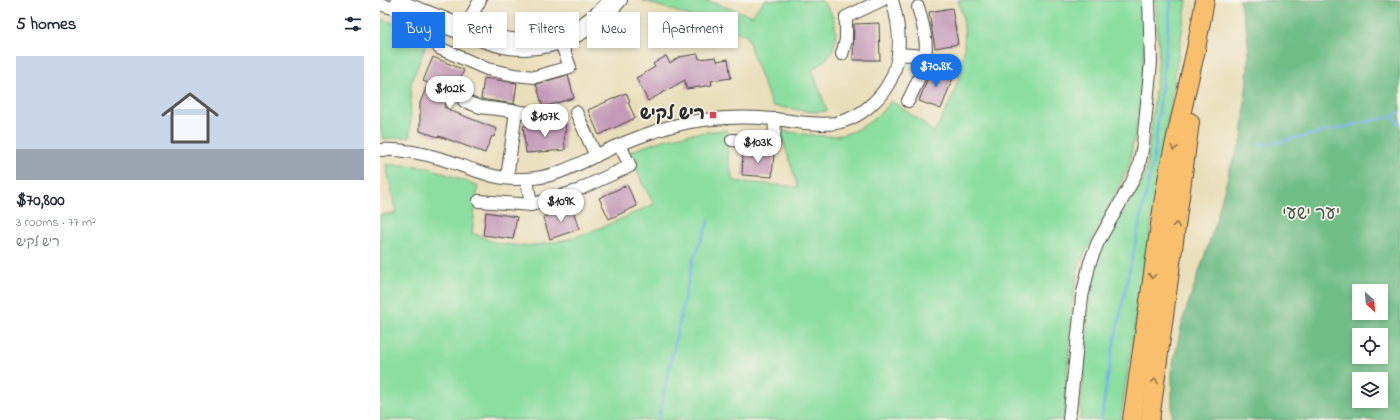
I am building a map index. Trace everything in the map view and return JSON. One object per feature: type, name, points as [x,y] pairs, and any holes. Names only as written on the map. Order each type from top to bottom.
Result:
[{"type":"highway","points":[[1132,420],[1160,218],[1169,168],[1206,0]]},
{"type":"highway","points":[[1150,420],[1206,0]]},
{"type":"street","points":[[397,0],[453,25]]},
{"type":"street","points":[[474,12],[480,0]]},
{"type":"street","points":[[507,38],[540,39],[556,36],[570,31],[592,17],[609,0]]},
{"type":"street","points":[[579,35],[596,25],[622,0]]},
{"type":"street","points":[[842,54],[846,40],[846,17],[882,0]]},
{"type":"street","points":[[380,150],[396,150],[425,154],[478,172],[507,178],[527,179],[562,172],[620,145],[665,128],[708,119],[740,117],[825,124],[837,123],[865,111],[882,94],[896,69],[899,29],[892,0]]},
{"type":"street","points":[[1070,420],[1082,297],[1090,262],[1098,242],[1132,182],[1139,166],[1143,144],[1151,62],[1149,0]]},
{"type":"street","points":[[380,4],[453,27]]},
{"type":"street","points":[[908,101],[921,73],[925,56],[924,33],[918,7]]},
{"type":"street","points":[[507,47],[538,48]]},
{"type":"street","points":[[439,48],[491,70],[535,77],[570,67],[563,48]]},
{"type":"street","points":[[898,54],[925,56]]},
{"type":"street","points":[[464,101],[480,107],[530,113]]},
{"type":"street","points":[[507,178],[516,111]]},
{"type":"street","points":[[576,112],[596,156]]},
{"type":"street","points":[[732,140],[774,144],[775,119]]},
{"type":"street","points":[[479,201],[531,205],[580,190],[630,166],[620,145]]},
{"type":"street","points":[[527,179],[531,205]]},
{"type":"green space","points":[[641,0],[704,0],[753,16],[765,0],[820,0],[829,10],[835,23],[836,30],[836,37],[832,51],[824,62],[812,69],[827,111],[814,112],[772,106],[754,59],[747,35],[738,32],[738,12],[677,12]]},
{"type":"green space","points":[[958,0],[1143,0],[1145,38],[1139,112],[1129,164],[1118,189],[1079,265],[1072,303],[1064,420],[380,420],[380,215],[396,213],[386,165],[427,167],[478,186],[472,233],[498,243],[518,245],[539,245],[578,236],[617,221],[654,204],[642,183],[630,152],[653,143],[677,137],[702,132],[727,130],[728,159],[733,181],[798,187],[780,131],[820,136],[832,136],[849,133],[873,120],[891,101],[934,132],[954,94],[964,54],[964,24]]},
{"type":"green space","points":[[1156,0],[1187,0],[1121,420],[1080,420],[1091,275],[1107,239],[1141,184],[1147,167],[1159,55]]},
{"type":"green space","name":"יער ישעי","points":[[1239,0],[1400,0],[1400,420],[1172,420],[1172,369],[1183,319],[1214,228],[1230,168],[1242,140],[1249,53],[1247,31]]},
{"type":"green space","points":[[380,19],[392,23],[392,48],[425,48],[411,83],[410,137],[383,139],[380,125]]},
{"type":"building","points":[[952,8],[958,44],[935,48],[929,12]]},
{"type":"building","points":[[879,23],[880,60],[853,60],[854,24]]},
{"type":"building","points":[[698,54],[699,59],[716,57],[717,61],[728,59],[731,78],[711,81],[712,85],[686,89],[685,80],[648,101],[636,78],[655,67],[653,64],[666,56],[670,63],[679,57]]},
{"type":"building","points":[[433,57],[464,70],[454,94],[451,92],[444,107],[497,129],[494,137],[492,136],[485,153],[439,136],[438,137],[420,131],[420,103],[428,83],[423,81]]},
{"type":"building","points":[[932,67],[954,75],[941,109],[919,101]]},
{"type":"building","points":[[568,75],[574,98],[543,107],[536,84]]},
{"type":"building","points":[[484,78],[517,83],[514,104],[481,99]]},
{"type":"building","points":[[626,93],[635,118],[599,135],[588,110]]},
{"type":"building","points":[[565,122],[565,150],[526,153],[523,126]]},
{"type":"building","points":[[743,152],[774,154],[772,177],[742,175]]},
{"type":"building","points":[[627,185],[637,206],[609,219],[599,198]]},
{"type":"building","points":[[572,207],[579,229],[550,239],[543,217]]},
{"type":"building","points":[[486,212],[517,217],[513,239],[483,235]]},
{"type":"waterway","points":[[1101,420],[1110,362],[1154,156],[1171,0]]},
{"type":"waterway","points":[[1257,145],[1279,142],[1392,116],[1400,112]]},
{"type":"waterway","points":[[1392,116],[1400,124]]},
{"type":"waterway","points":[[658,420],[693,260],[709,220]]},
{"type":"place","name":"ריש לקיש","points":[[713,115]]}]
